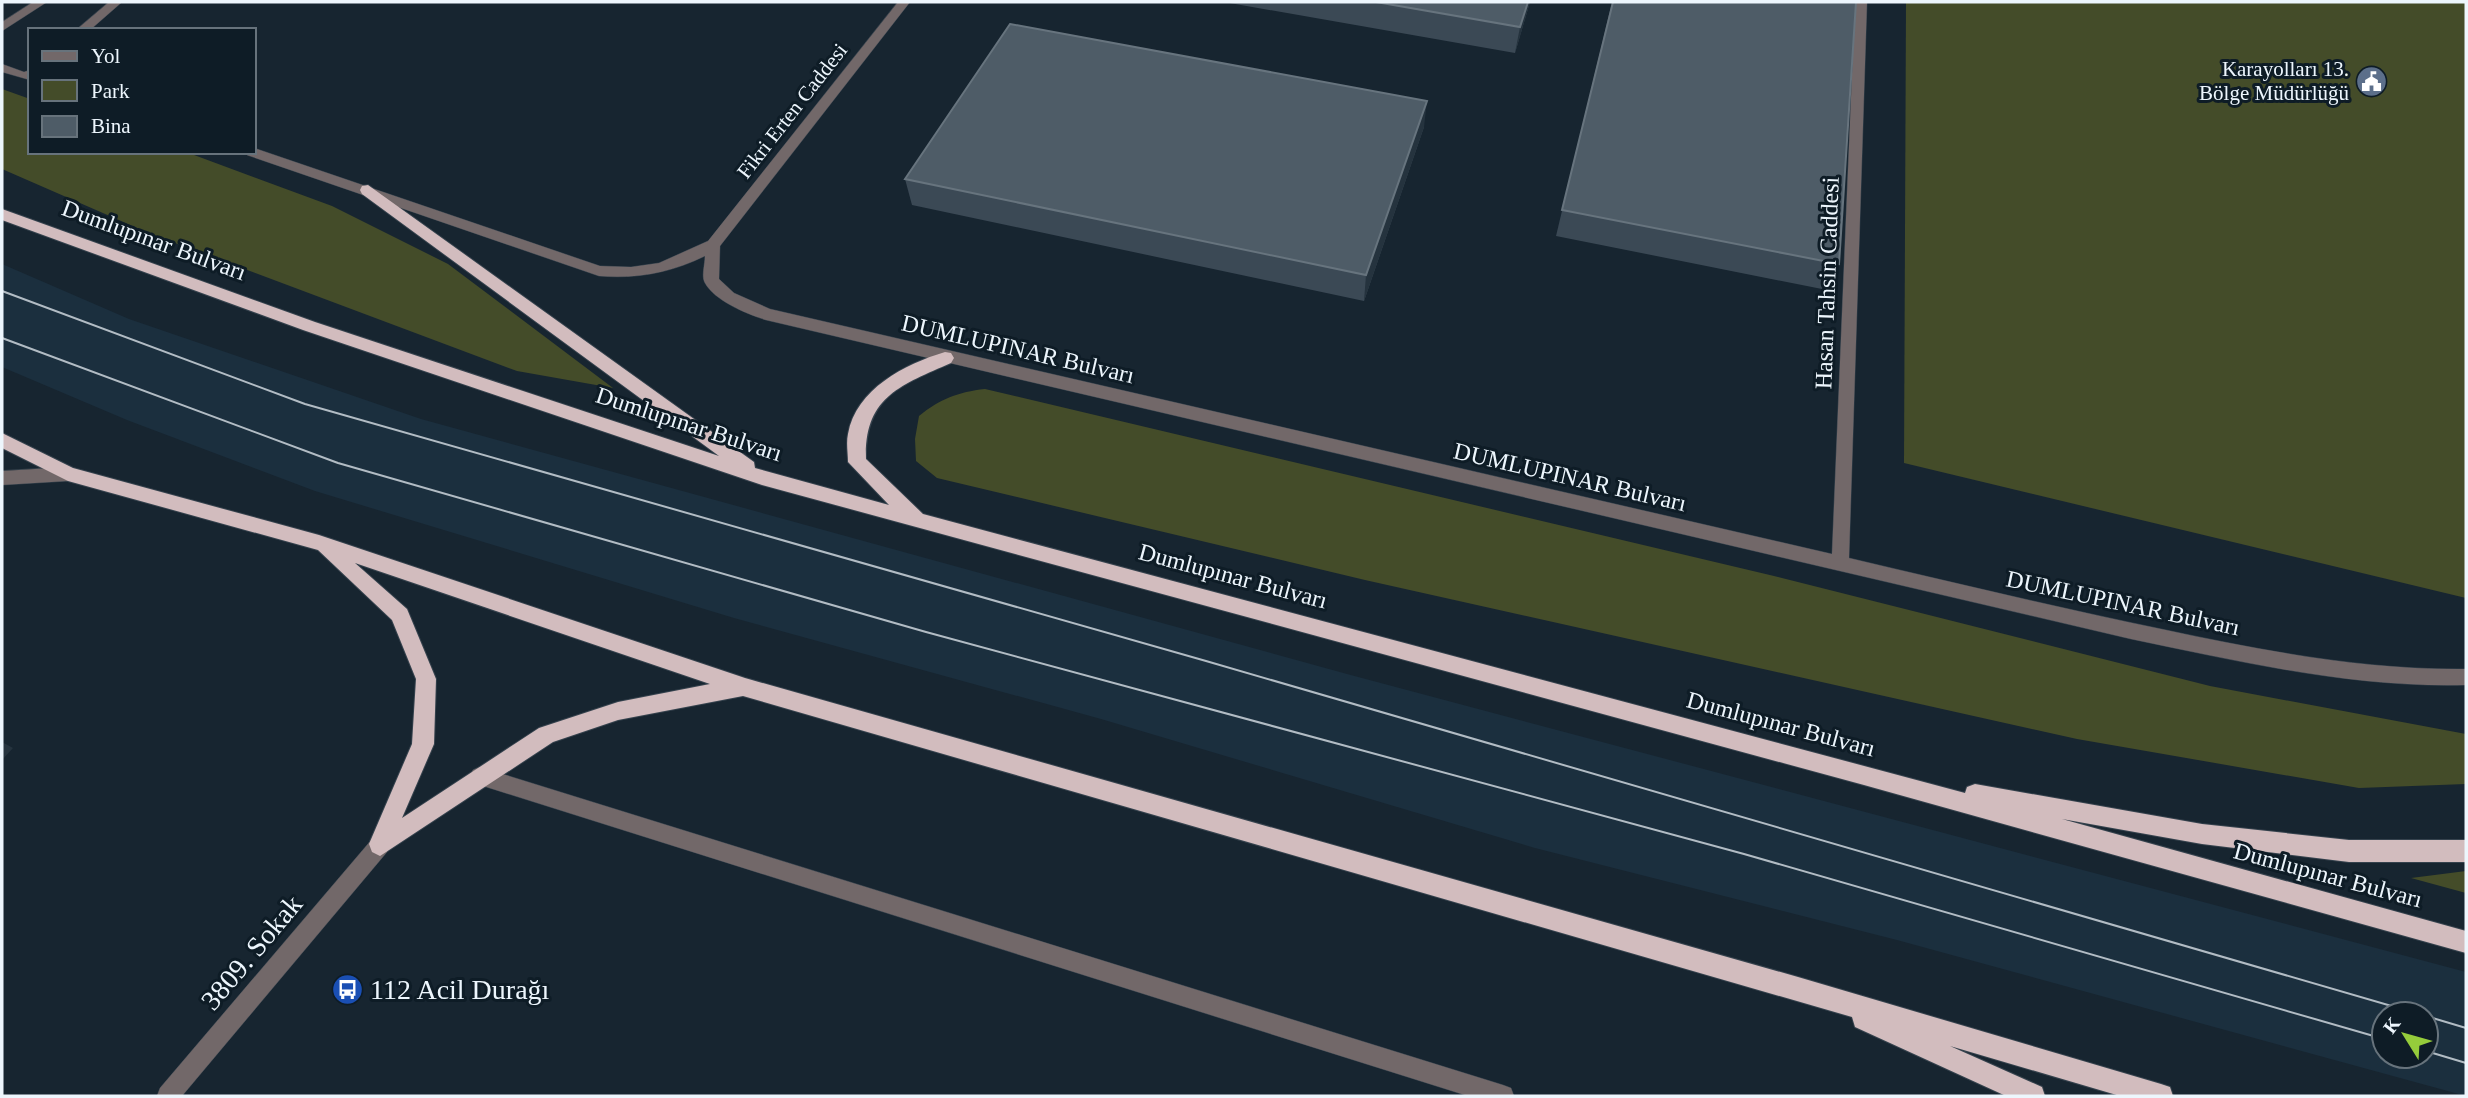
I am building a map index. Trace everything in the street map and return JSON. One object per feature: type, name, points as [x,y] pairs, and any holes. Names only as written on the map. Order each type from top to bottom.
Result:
[{"type":"highway","points":[[368,190],[761,478]]},
{"type":"highway","name":"Dumlupınar Bulvarı","points":[[2,214],[309,326],[761,478],[1864,775],[2466,942]]},
{"type":"highway","points":[[916,520],[857,461],[857,431],[870,402],[902,377],[945,358]]},
{"type":"highway","points":[[2,440],[68,474],[319,543],[745,687],[2161,1096]]},
{"type":"highway","points":[[319,543],[400,615],[426,680],[423,744],[380,845]]},
{"type":"highway","points":[[380,845],[480,776],[547,735],[606,715],[745,687]]},
{"type":"highway","points":[[1864,775],[2202,834],[2349,851],[2466,851]]},
{"type":"highway","points":[[1798,989],[2033,1096]]},
{"type":"street","points":[[2,27],[41,2]]},
{"type":"street","points":[[84,28],[116,2]]},
{"type":"street","name":"Fikri Erten Caddesi","points":[[713,245],[904,2]]},
{"type":"street","name":"Hasan Tahsin Caddesi","points":[[1840,565],[1861,2]]},
{"type":"street","points":[[2,68],[28,77]]},
{"type":"street","points":[[256,153],[599,271],[631,274],[661,269],[688,260],[713,245]]},
{"type":"street","name":"DUMLUPINAR Bulvarı","points":[[713,245],[711,281],[729,297],[766,314],[945,358],[1840,565],[2241,653],[2330,668],[2436,679],[2466,677]]},
{"type":"street","points":[[2,478],[68,474]]},
{"type":"street","points":[[480,776],[1503,1096]]},
{"type":"street","name":"3809. Sokak","points":[[168,1096],[380,845]]},
{"type":"shaded area","points":[[2,264],[129,319],[421,419],[1347,674],[2466,972],[2466,1096],[2371,1070],[2440,1070],[2440,1000],[2370,1000],[2370,1070],[1897,940],[1535,848],[1101,719],[734,618],[315,491],[127,420],[2,367]]},
{"type":"green space","points":[[1906,2],[2466,2],[2466,598],[1904,463]]},
{"type":"green space","points":[[2,89],[28,98],[28,154],[191,154],[332,206],[448,264],[613,388],[517,371],[151,234],[2,169]]},
{"type":"green space","points":[[985,389],[1774,576],[2210,686],[2466,734],[2466,784],[2359,788],[2077,739],[1365,580],[937,478],[916,461],[915,439],[919,416],[950,397]]},
{"type":"green space","points":[[2466,871],[2466,893],[2411,878]]},
{"type":"building","points":[[1376,2],[1528,2],[1520,27]]},
{"type":"building","points":[[1613,2],[1856,2],[1839,264],[1562,210]]},
{"type":"building","points":[[1010,24],[1427,101],[1366,275],[905,179]]},
{"type":"tram line","points":[[2,291],[305,404],[1206,661],[2371,1000]]},
{"type":"tram line","points":[[2,338],[338,463],[926,632],[1744,854],[2370,1035]]},
{"type":"tram line","points":[[2440,1020],[2466,1028]]},
{"type":"tram line","points":[[2440,1055],[2466,1063]]},
{"type":"place","name":"Karayolları 13. Bölge Müdürlüğü","points":[[2372,81]]},
{"type":"place","name":"112 Acil Durağı","points":[[347,989]]}]
